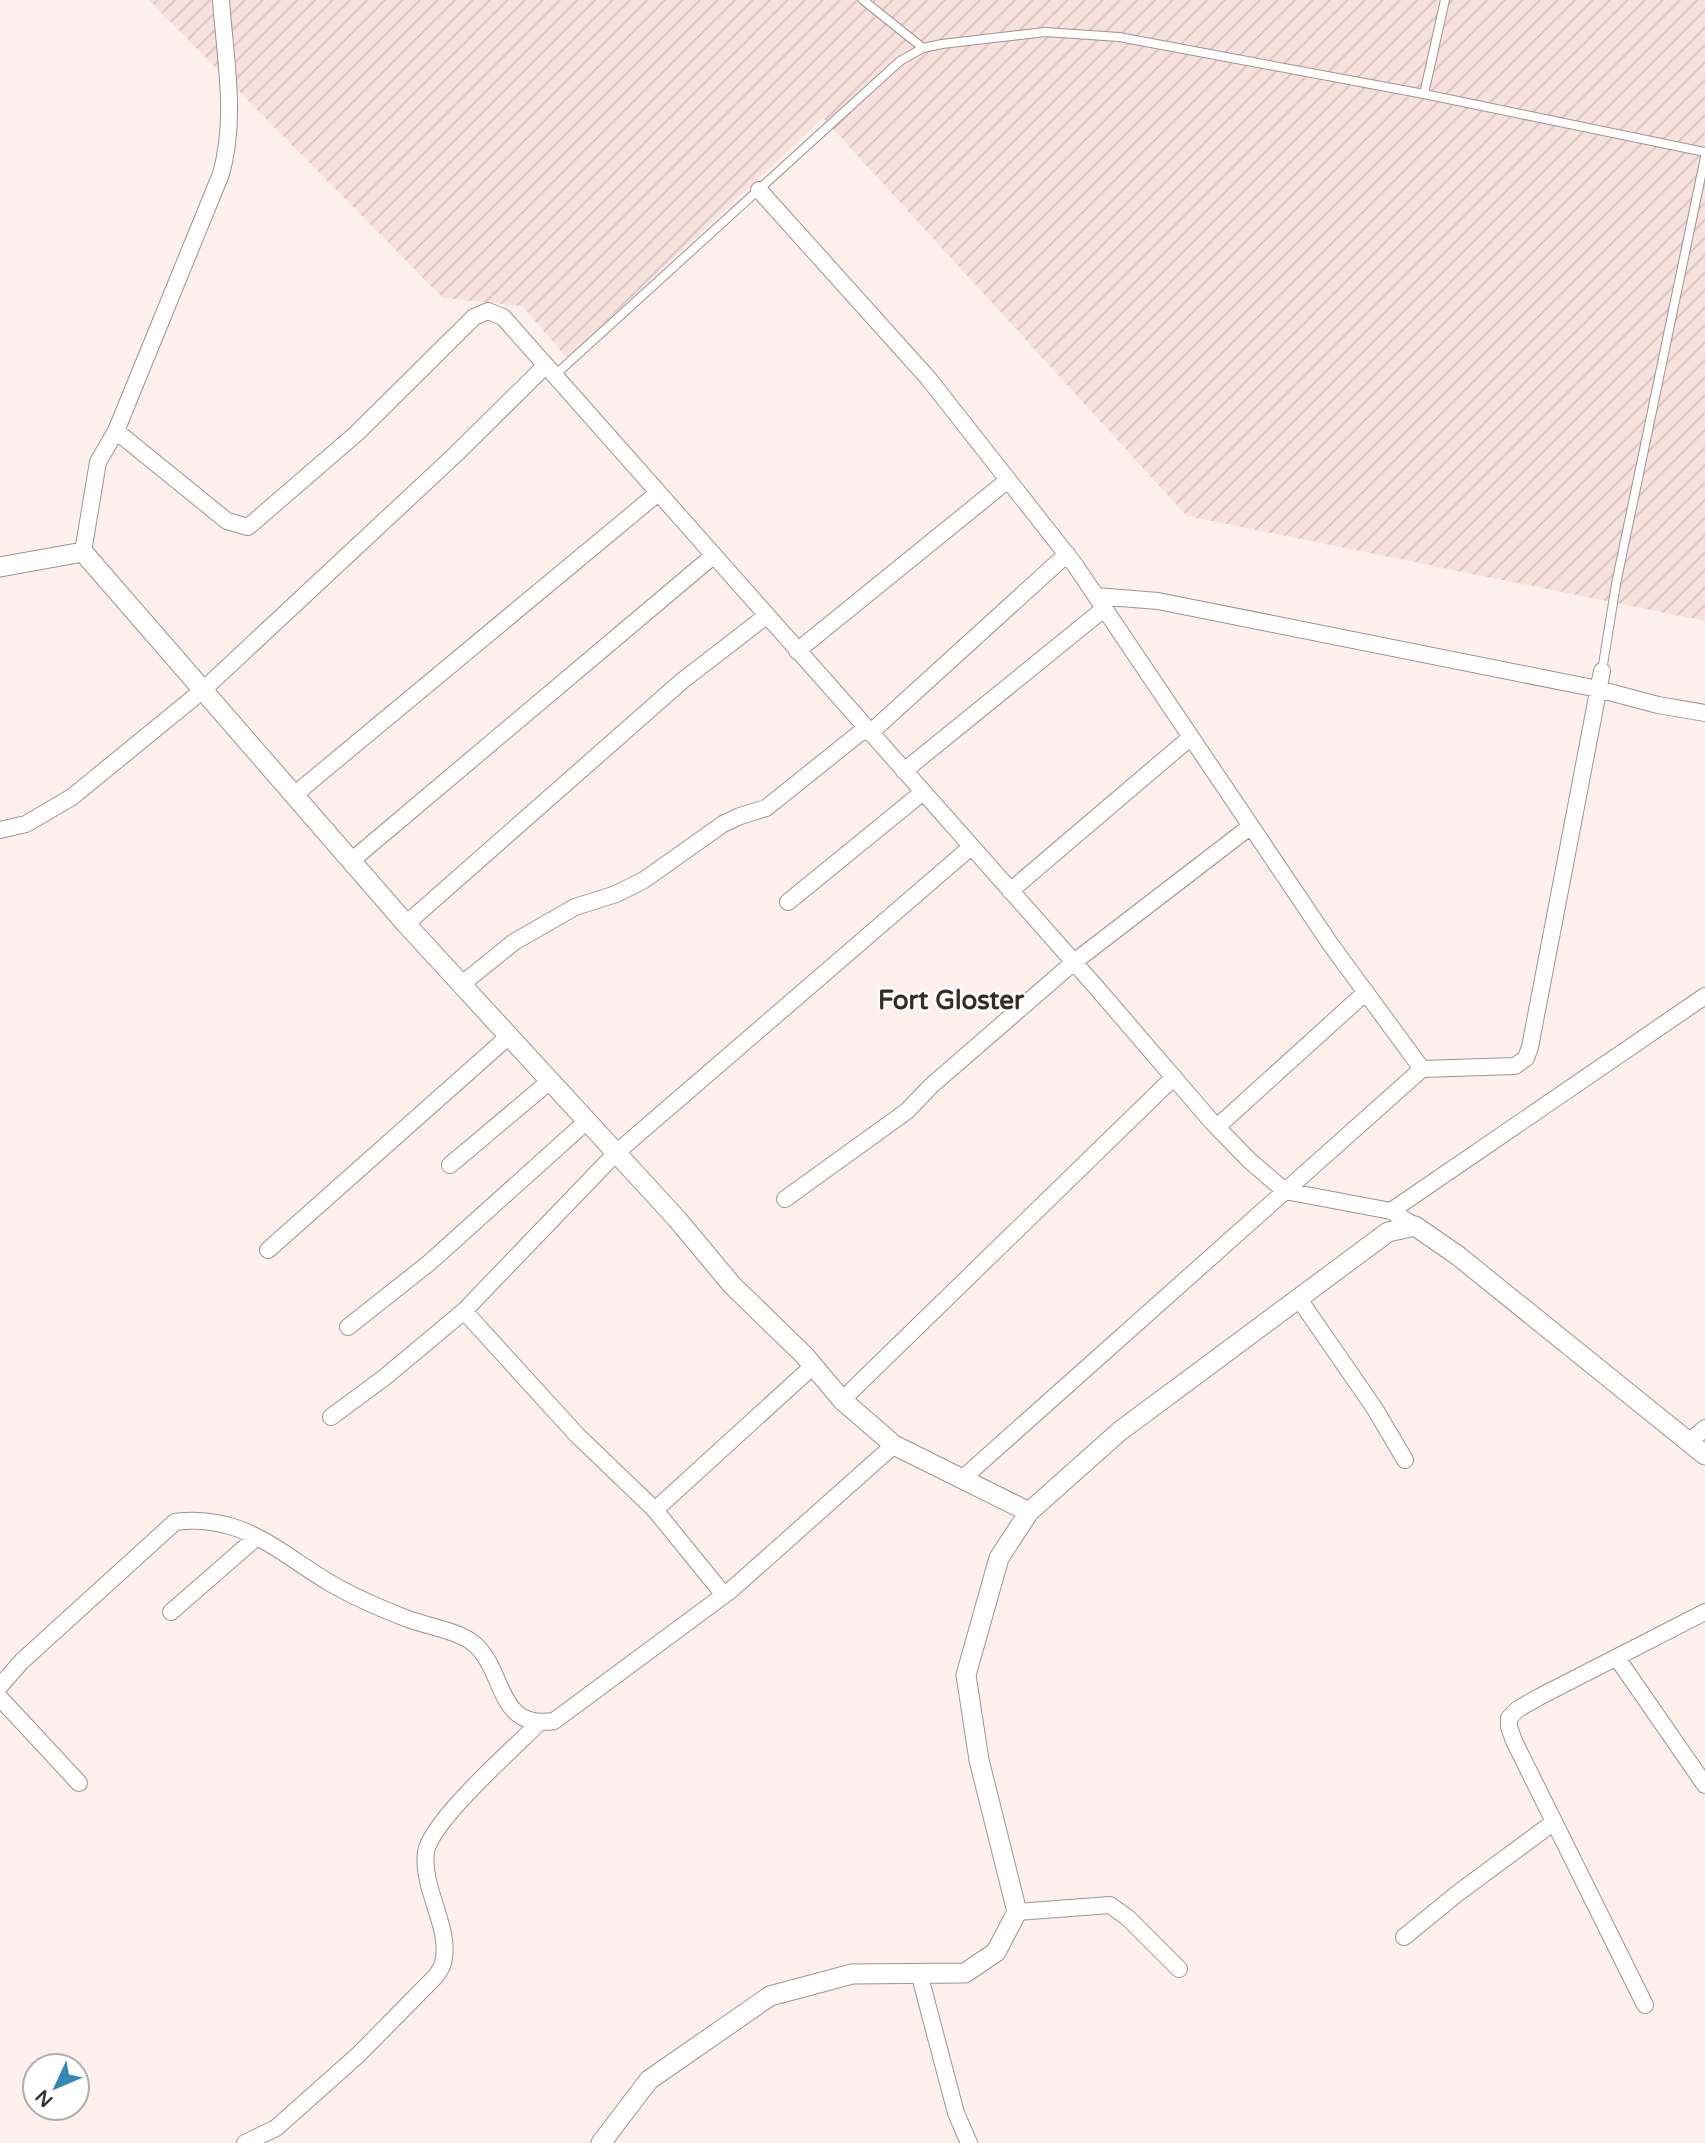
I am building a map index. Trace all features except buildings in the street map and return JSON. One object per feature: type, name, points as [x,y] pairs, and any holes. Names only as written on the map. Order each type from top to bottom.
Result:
[{"type":"street","points":[[83,552],[98,462],[116,431],[227,153],[230,121],[221,0]]},
{"type":"street","points":[[759,190],[928,378],[1067,554],[1331,945],[1422,1069]]},
{"type":"street","points":[[116,431],[227,521],[248,527],[357,433],[474,317],[488,311],[503,317],[1217,1127],[1265,1176],[1285,1191],[1391,1211],[1415,1226],[1457,1255],[1705,1455]]},
{"type":"street","points":[[0,830],[26,824],[72,797],[203,690],[549,371]]},
{"type":"street","points":[[797,651],[1009,480]]},
{"type":"street","points":[[294,795],[658,493]]},
{"type":"street","points":[[83,552],[406,924],[677,1219],[732,1284],[813,1366],[842,1401],[894,1445],[1029,1513]]},
{"type":"street","points":[[0,567],[83,552]]},
{"type":"street","points":[[462,984],[514,942],[543,925],[575,907],[629,888],[723,824],[766,808],[868,730],[1067,554]]},
{"type":"street","points":[[351,860],[713,556]]},
{"type":"street","points":[[904,771],[1100,602],[1158,601],[1598,689],[1658,705],[1705,712]]},
{"type":"street","points":[[406,924],[682,681],[766,616]]},
{"type":"street","points":[[962,1479],[1422,1069],[1515,1066],[1526,1058],[1602,671]]},
{"type":"street","points":[[1010,891],[1191,737]]},
{"type":"street","points":[[788,902],[923,792]]},
{"type":"street","points":[[785,1199],[907,1111],[942,1076],[1074,962],[1251,826]]},
{"type":"street","points":[[331,1417],[385,1377],[464,1311],[616,1153],[971,847]]},
{"type":"street","points":[[1217,1127],[1366,992]]},
{"type":"street","points":[[1391,1211],[1705,996]]},
{"type":"street","points":[[268,1250],[509,1036]]},
{"type":"street","points":[[842,1401],[1174,1077]]},
{"type":"street","points":[[450,1165],[550,1081]]},
{"type":"street","points":[[348,1328],[429,1263],[587,1121]]},
{"type":"street","points":[[601,2143],[649,2080],[770,1996],[852,1974],[965,1973],[996,1952],[1017,1912],[979,1760],[966,1675],[999,1558],[1029,1513],[1120,1430],[1388,1232],[1415,1226]]},
{"type":"street","points":[[1298,1299],[1374,1409],[1405,1460]]},
{"type":"street","points":[[464,1311],[577,1435],[655,1510],[724,1595]]},
{"type":"street","points":[[655,1510],[813,1366]]},
{"type":"street","points":[[1689,1442],[1705,1428]]},
{"type":"street","points":[[0,1686],[22,1661],[175,1522],[195,1519],[231,1526],[257,1537],[333,1585],[408,1619],[470,1640],[489,1661],[503,1696],[513,1711],[539,1723],[554,1721],[724,1595],[894,1445]]},
{"type":"street","points":[[171,1612],[257,1537]]},
{"type":"street","points":[[1645,2005],[1514,1741],[1509,1718],[1518,1709],[1705,1612]]},
{"type":"street","points":[[1616,1658],[1705,1785]]},
{"type":"street","points":[[0,1698],[79,1783]]},
{"type":"street","points":[[245,2143],[276,2128],[358,2055],[435,1977],[443,1964],[444,1939],[429,1890],[426,1850],[447,1815],[539,1723]]},
{"type":"street","points":[[1404,1937],[1554,1822]]},
{"type":"street","points":[[1017,1912],[1110,1905],[1128,1918],[1179,1969]]},
{"type":"street","points":[[919,1973],[956,2113],[969,2143]]},
{"type":"lane","points":[[863,0],[923,48]]},
{"type":"lane","points":[[1424,94],[1445,0]]},
{"type":"lane","points":[[549,371],[759,190],[900,61],[923,48],[1045,32],[1119,37],[1424,94],[1705,155],[1616,584],[1602,671]]},
{"type":"shaded area","points":[[149,0],[1705,0],[1705,621],[1187,516],[823,118],[567,358],[522,306],[443,298]]},
{"type":"district","name":"Fort Gloster","points":[[951,1000]]}]
